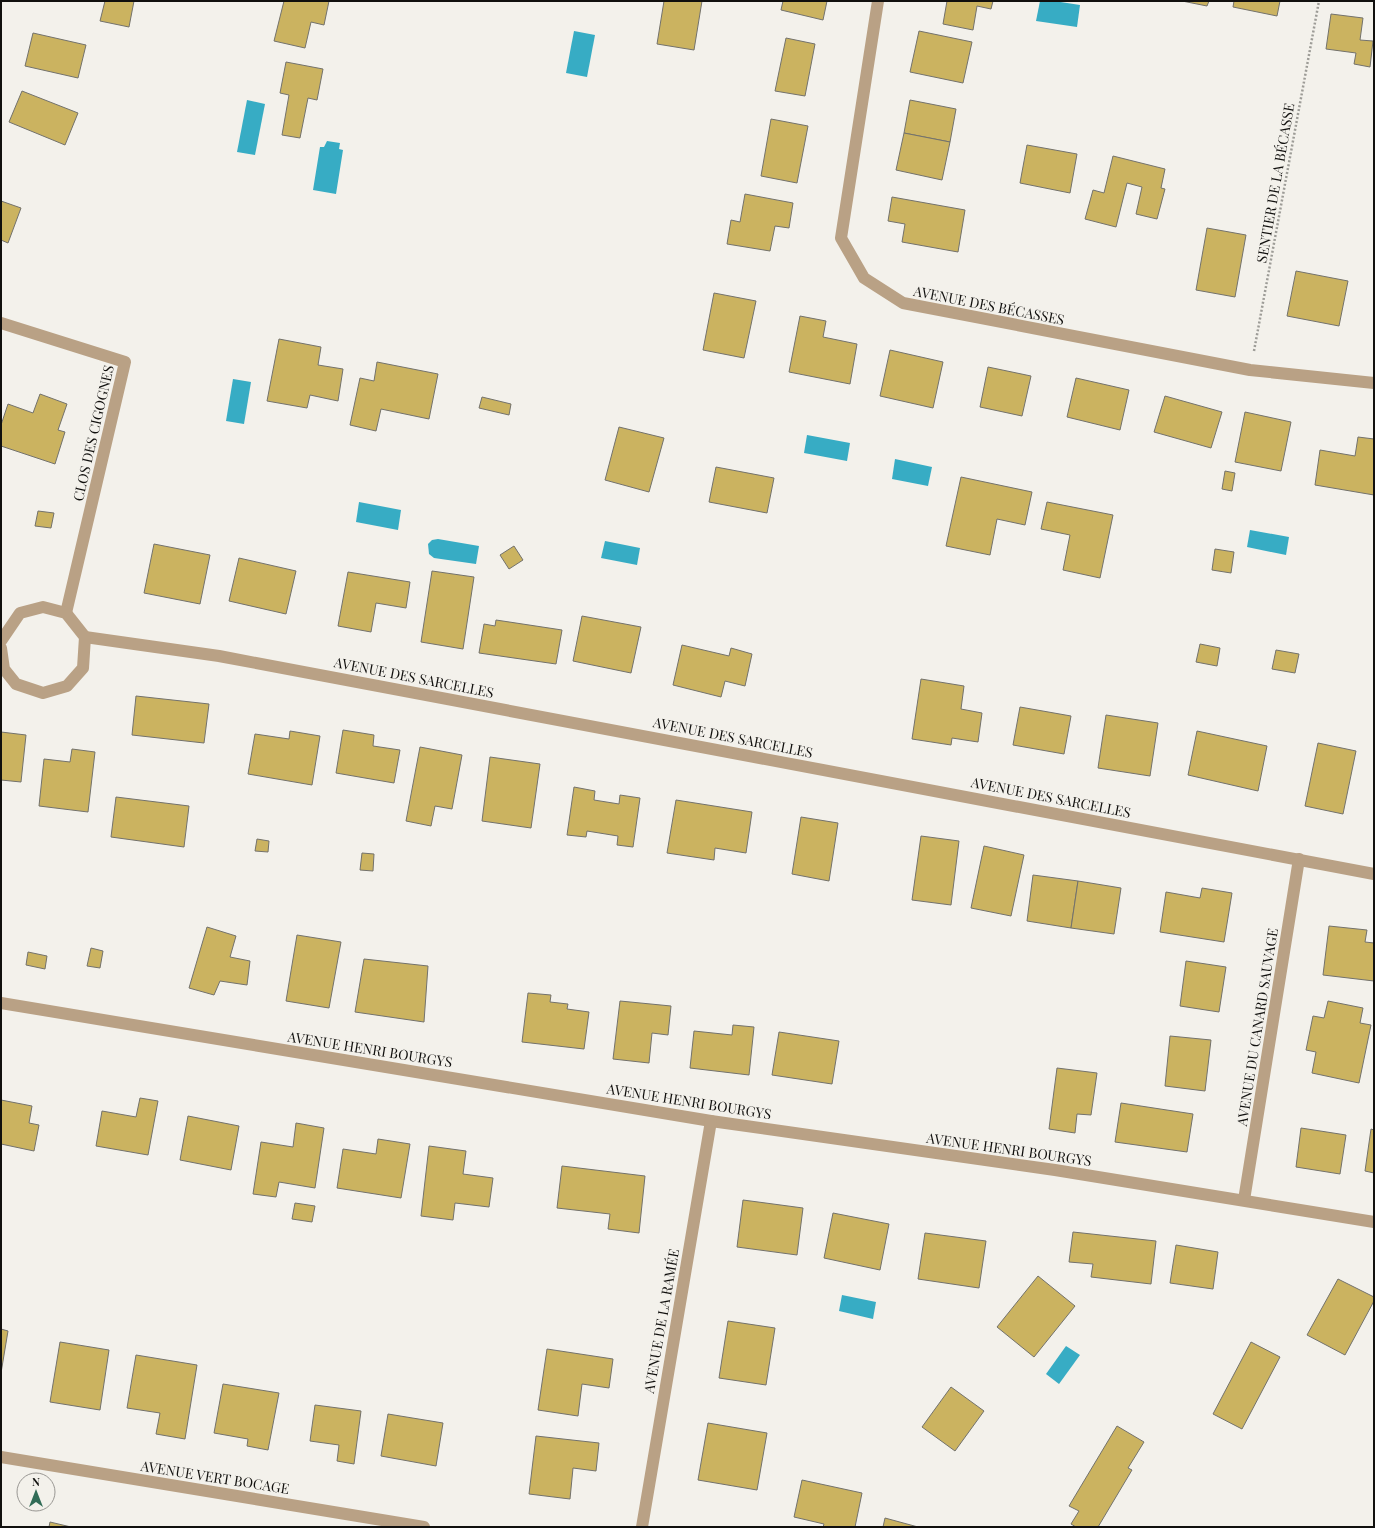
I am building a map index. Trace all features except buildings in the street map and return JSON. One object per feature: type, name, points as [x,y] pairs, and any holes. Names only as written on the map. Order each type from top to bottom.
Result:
[{"type":"street","name":"AVENUE DES BÉCASSES","points":[[878,1],[841,238],[864,278],[902,304],[1250,370],[1374,383]]},
{"type":"street","name":"CLOS DES CIGOGNES","points":[[1,323],[125,362],[66,613]]},
{"type":"street","points":[[1,641],[20,613],[43,607],[66,613],[85,637],[82,668],[67,686],[43,694],[16,684],[2,669],[1,648]]},
{"type":"street","name":"AVENUE DES SARCELLES","points":[[85,637],[219,656],[1374,874]]},
{"type":"street","name":"AVENUE DU CANARD SAUVAGE","points":[[1244,1200],[1299,859]]},
{"type":"street","name":"AVENUE HENRI BOURGYS","points":[[1,1003],[711,1121],[1055,1170],[1374,1222]]},
{"type":"street","name":"AVENUE DE LA RAMÉE","points":[[642,1527],[711,1121]]},
{"type":"street","name":"AVENUE VERT BOCAGE","points":[[1,1457],[424,1527]]},
{"type":"path","name":"SENTIER DE LA BÉCASSE","points":[[1250,370],[1319,1]]},
{"type":"water","points":[[1040,1],[1054,1],[1080,5],[1077,27],[1036,21]]},
{"type":"water","points":[[574,31],[595,35],[587,77],[566,73]]},
{"type":"water","points":[[247,100],[265,104],[255,155],[237,152]]},
{"type":"water","points":[[327,141],[340,143],[339,149],[343,150],[336,194],[313,190],[320,147],[324,147]]},
{"type":"water","points":[[233,379],[251,382],[244,424],[226,421]]},
{"type":"water","points":[[807,435],[850,443],[847,461],[804,453]]},
{"type":"water","points":[[895,459],[932,467],[928,486],[892,479]]},
{"type":"water","points":[[359,502],[401,510],[398,530],[356,522]]},
{"type":"water","points":[[1250,530],[1289,537],[1286,555],[1247,547]]},
{"type":"water","points":[[438,539],[479,546],[476,564],[434,558],[429,554],[428,544],[432,540]]},
{"type":"water","points":[[605,541],[640,548],[637,565],[601,558]]},
{"type":"water","points":[[842,1295],[876,1302],[873,1319],[839,1311]]},
{"type":"water","points":[[1066,1346],[1080,1355],[1059,1384],[1046,1374]]}]
